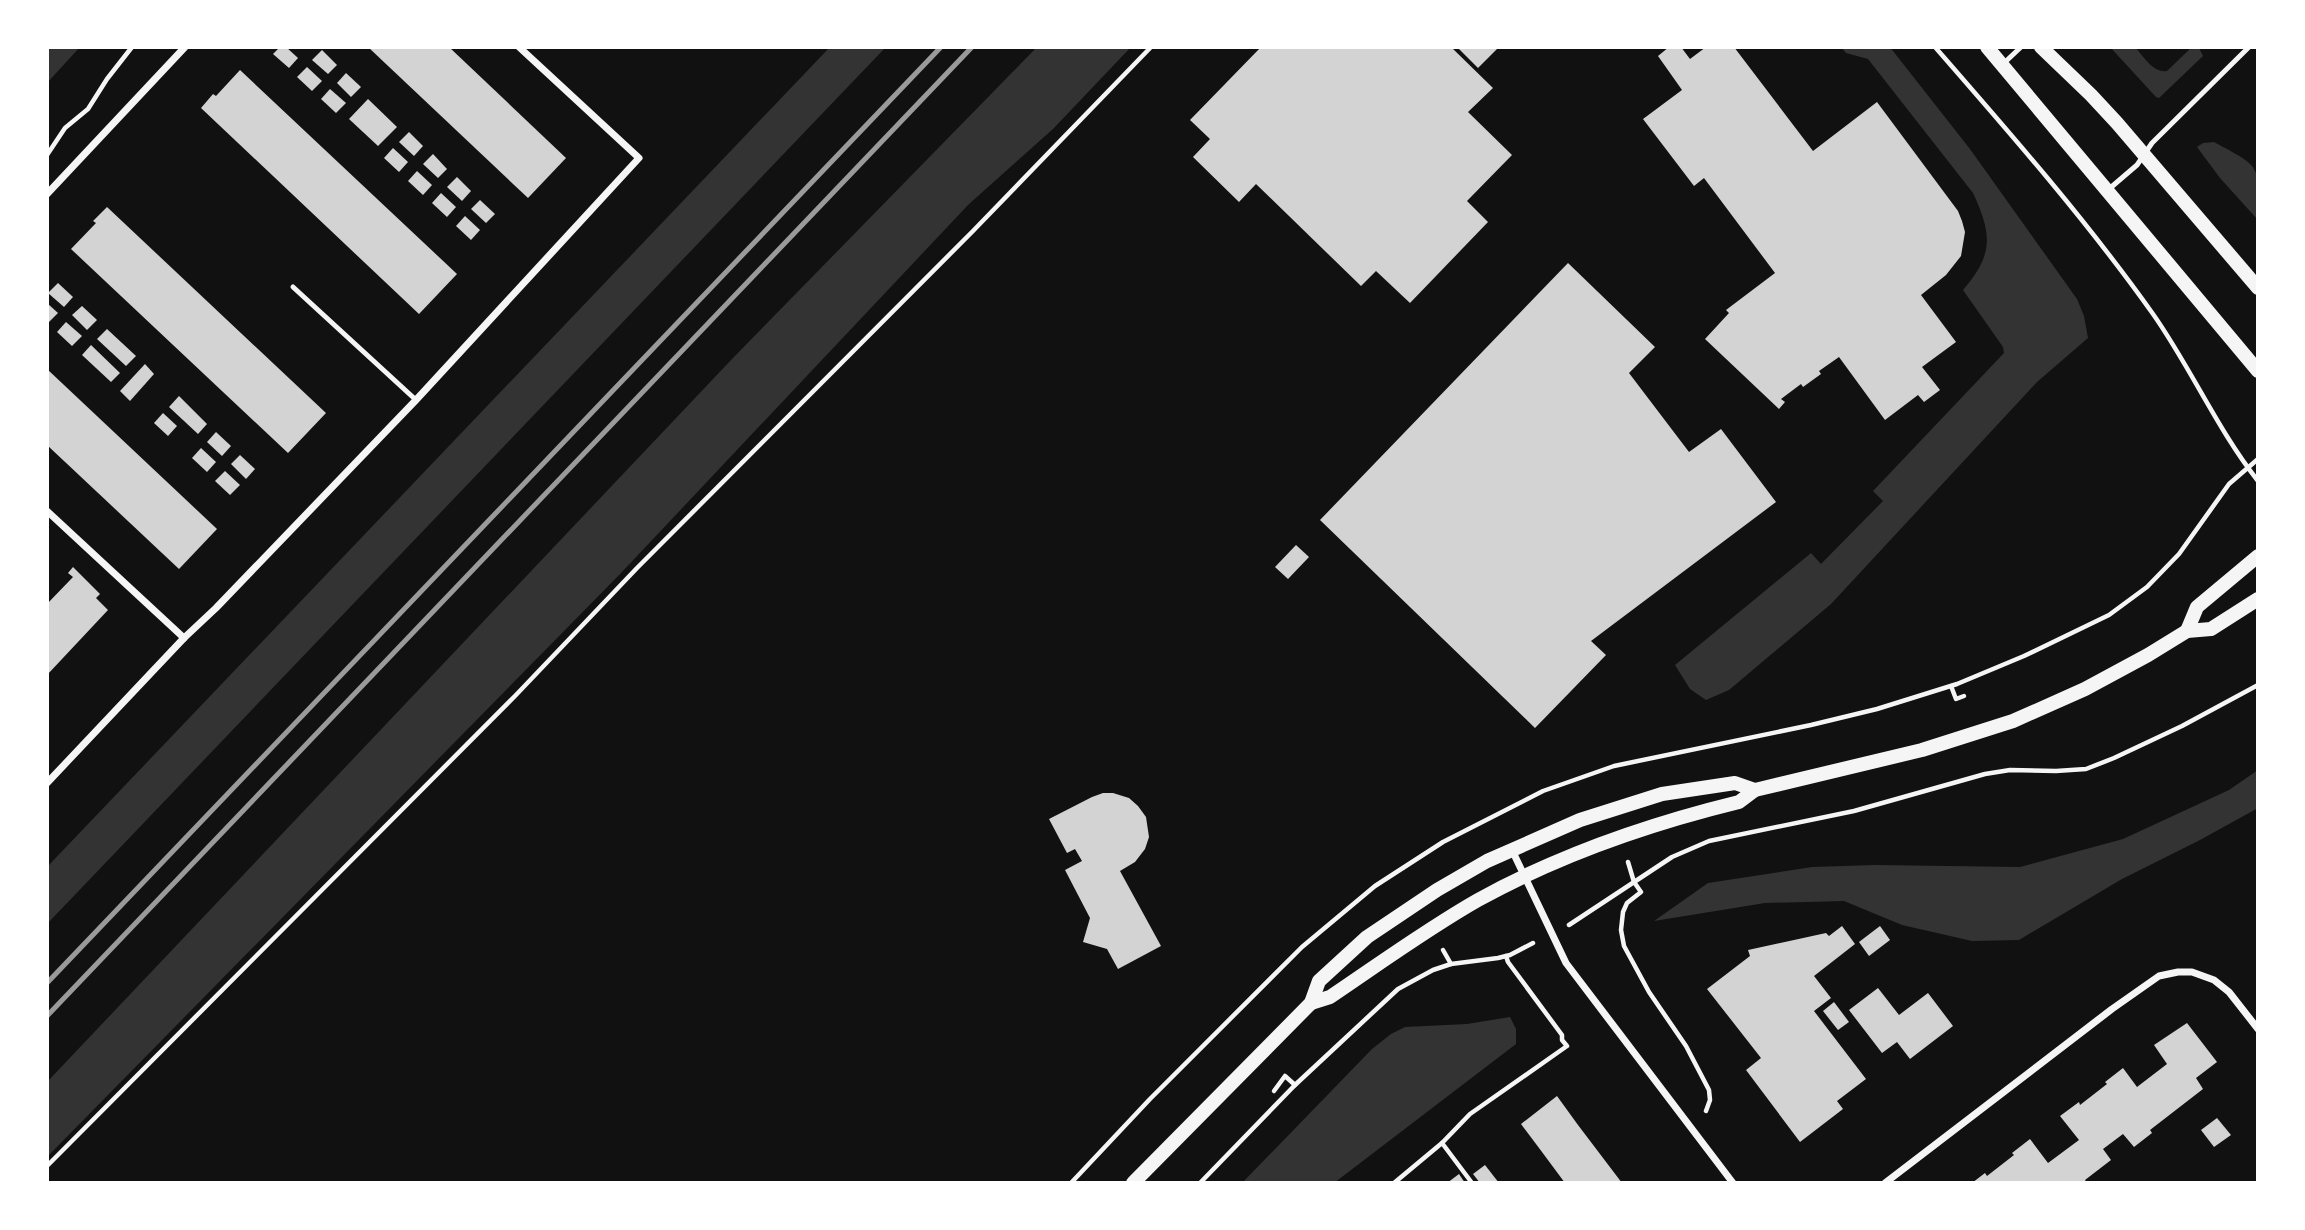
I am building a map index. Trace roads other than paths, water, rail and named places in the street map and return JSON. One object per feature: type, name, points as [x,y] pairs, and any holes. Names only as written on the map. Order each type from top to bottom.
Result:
[{"type":"main road","points":[[1987,47],[2258,371]]},
{"type":"main road","points":[[2041,47],[2091,95],[2145,154],[2258,288]]},
{"type":"main road","points":[[2187,631],[2197,607],[2258,556]]},
{"type":"main road","points":[[1311,1003],[1330,997],[1456,914],[1525,876],[1620,838],[1739,802],[1755,789],[1897,757],[1953,742],[2013,721],[2103,680],[2187,631],[2211,629],[2258,599]]},
{"type":"main road","points":[[1133,1183],[1311,1003],[1319,981],[1367,937],[1454,880],[1512,850],[1580,820],[1662,794],[1735,783],[1755,789]]},
{"type":"street","points":[[47,194],[185,47]]},
{"type":"street","points":[[47,782],[416,400],[639,158],[519,47]]},
{"type":"street","points":[[47,511],[184,638]]},
{"type":"street","points":[[1512,850],[1566,963],[1732,1183]]},
{"type":"street","points":[[1885,1183],[2112,1009],[2160,976],[2185,971],[2207,977],[2229,992],[2258,1029]]},
{"type":"lane","points":[[2002,65],[2021,47]]},
{"type":"lane","points":[[2106,191],[2137,165],[2152,143],[2249,47]]},
{"type":"lane","points":[[293,287],[416,400]]},
{"type":"railway","points":[[47,983],[941,47]]},
{"type":"railway","points":[[47,1016],[972,47]]}]
